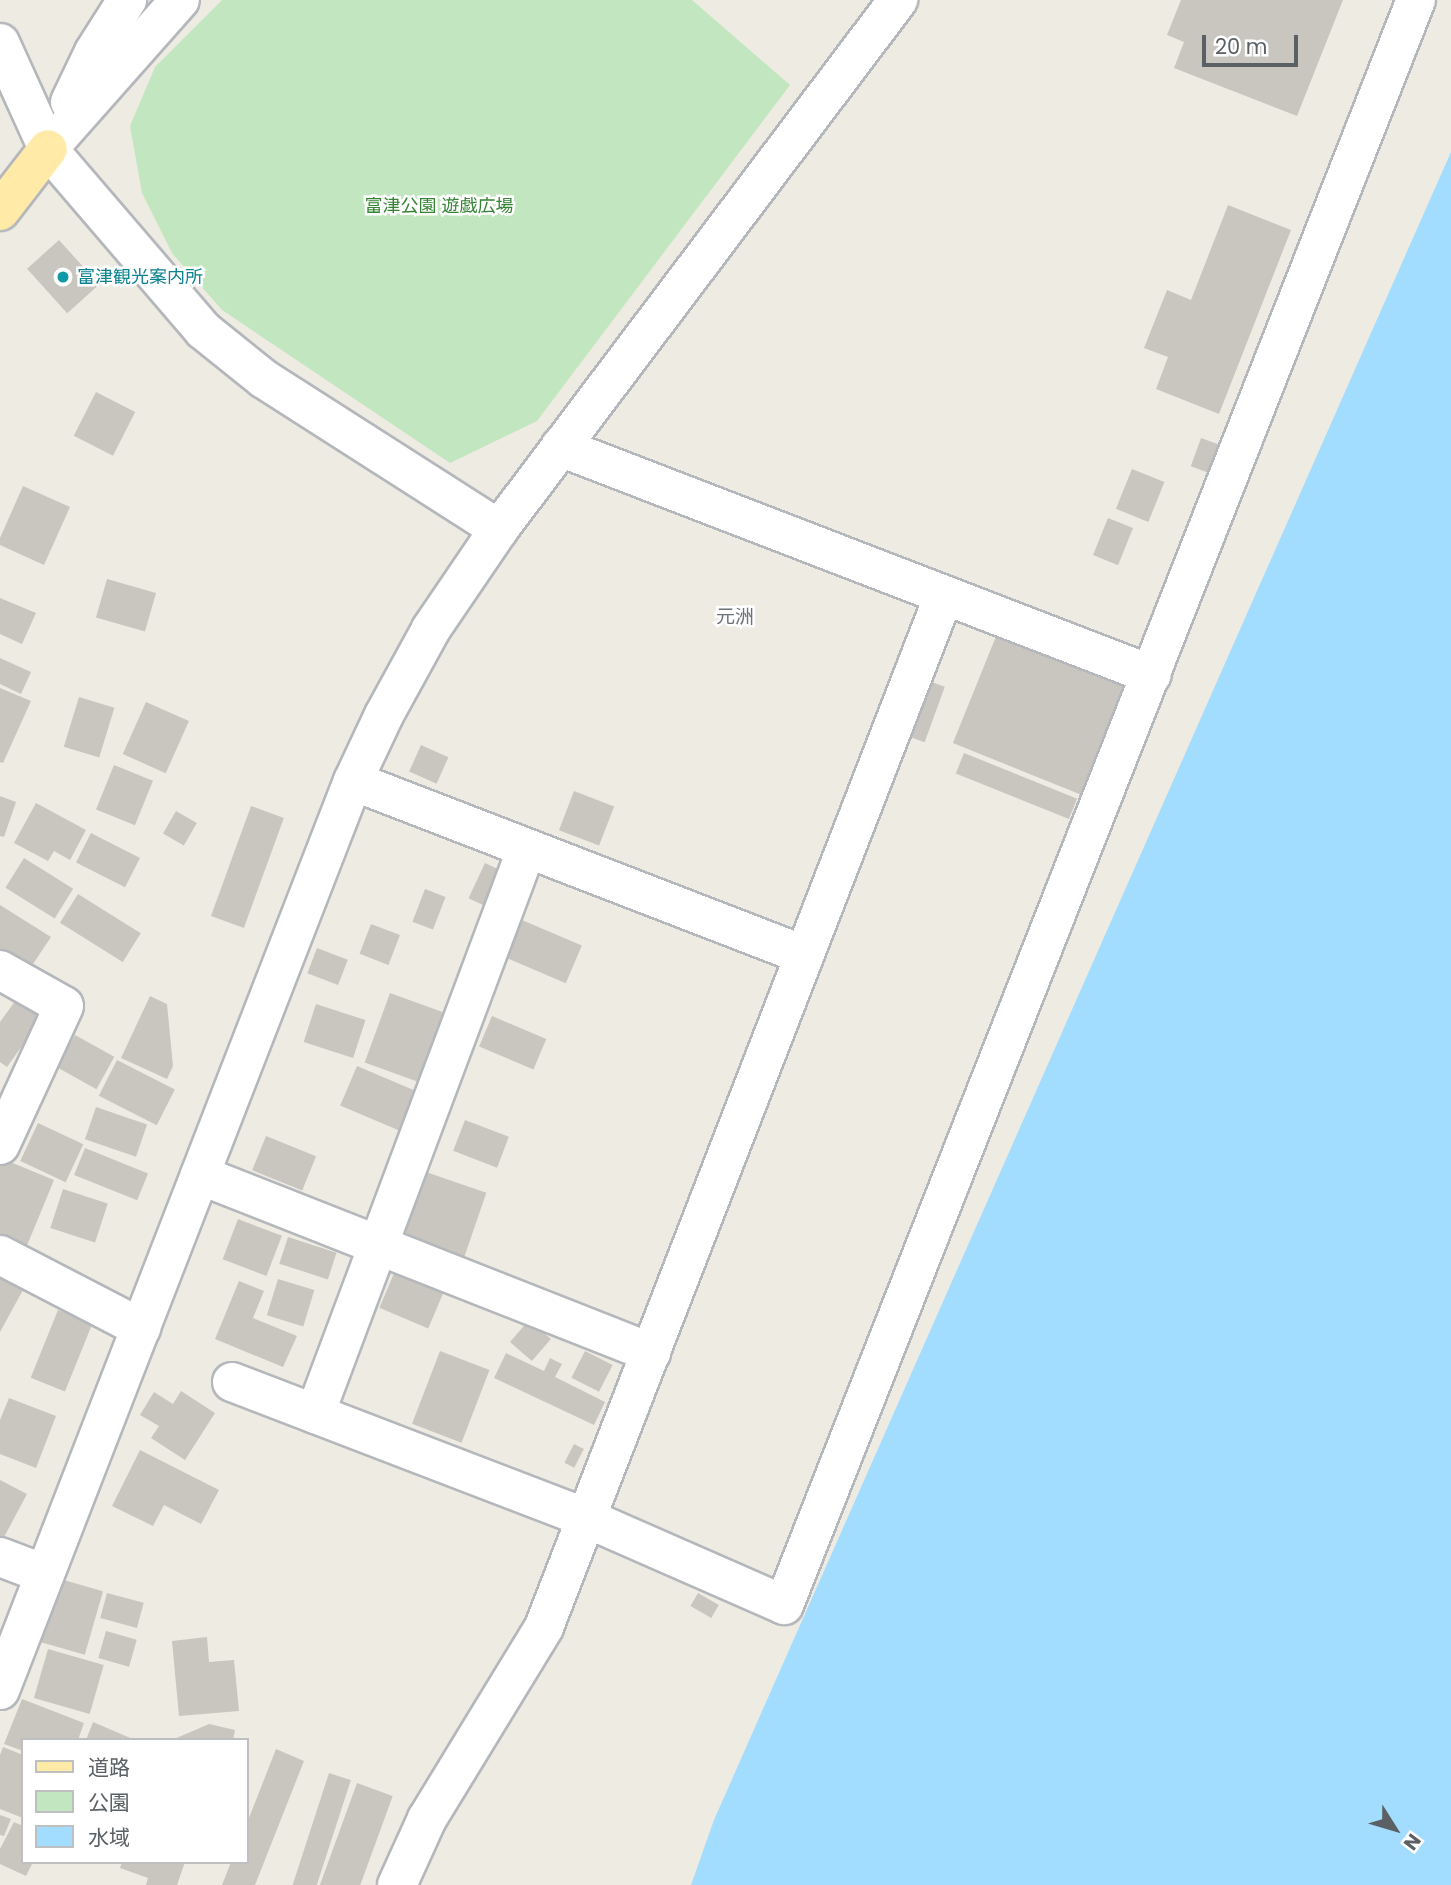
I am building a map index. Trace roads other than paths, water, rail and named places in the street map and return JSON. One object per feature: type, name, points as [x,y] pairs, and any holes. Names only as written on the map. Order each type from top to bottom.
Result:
[{"type":"main road","points":[[0,211],[48,149]]},
{"type":"street","points":[[48,149],[94,52],[127,0]]},
{"type":"street","points":[[48,149],[180,0]]},
{"type":"street","points":[[0,1690],[353,781],[431,629],[499,529],[898,0]]},
{"type":"street","points":[[232,1382],[586,1518],[784,1605],[1416,0]]},
{"type":"street","points":[[0,43],[48,149],[202,330],[264,379],[499,529]]},
{"type":"street","points":[[560,447],[1152,676]]},
{"type":"street","points":[[397,1885],[427,1819],[544,1627],[944,595]]},
{"type":"street","points":[[353,781],[805,955]]},
{"type":"street","points":[[315,1414],[527,848]]},
{"type":"street","points":[[0,970],[64,1006],[0,1145]]},
{"type":"street","points":[[200,1175],[651,1353]]},
{"type":"street","points":[[0,1255],[141,1328]]},
{"type":"street","points":[[0,1557],[45,1574]]},
{"type":"water","points":[[1451,152],[1451,1885],[691,1885],[714,1820]]},
{"type":"place","name":"富津観光案内所","points":[[63,277]]},
{"type":"district","name":"元洲","points":[[735,617]]},
{"type":"park label","name":"富津公園 遊戯広場","points":[[439,206]]}]
